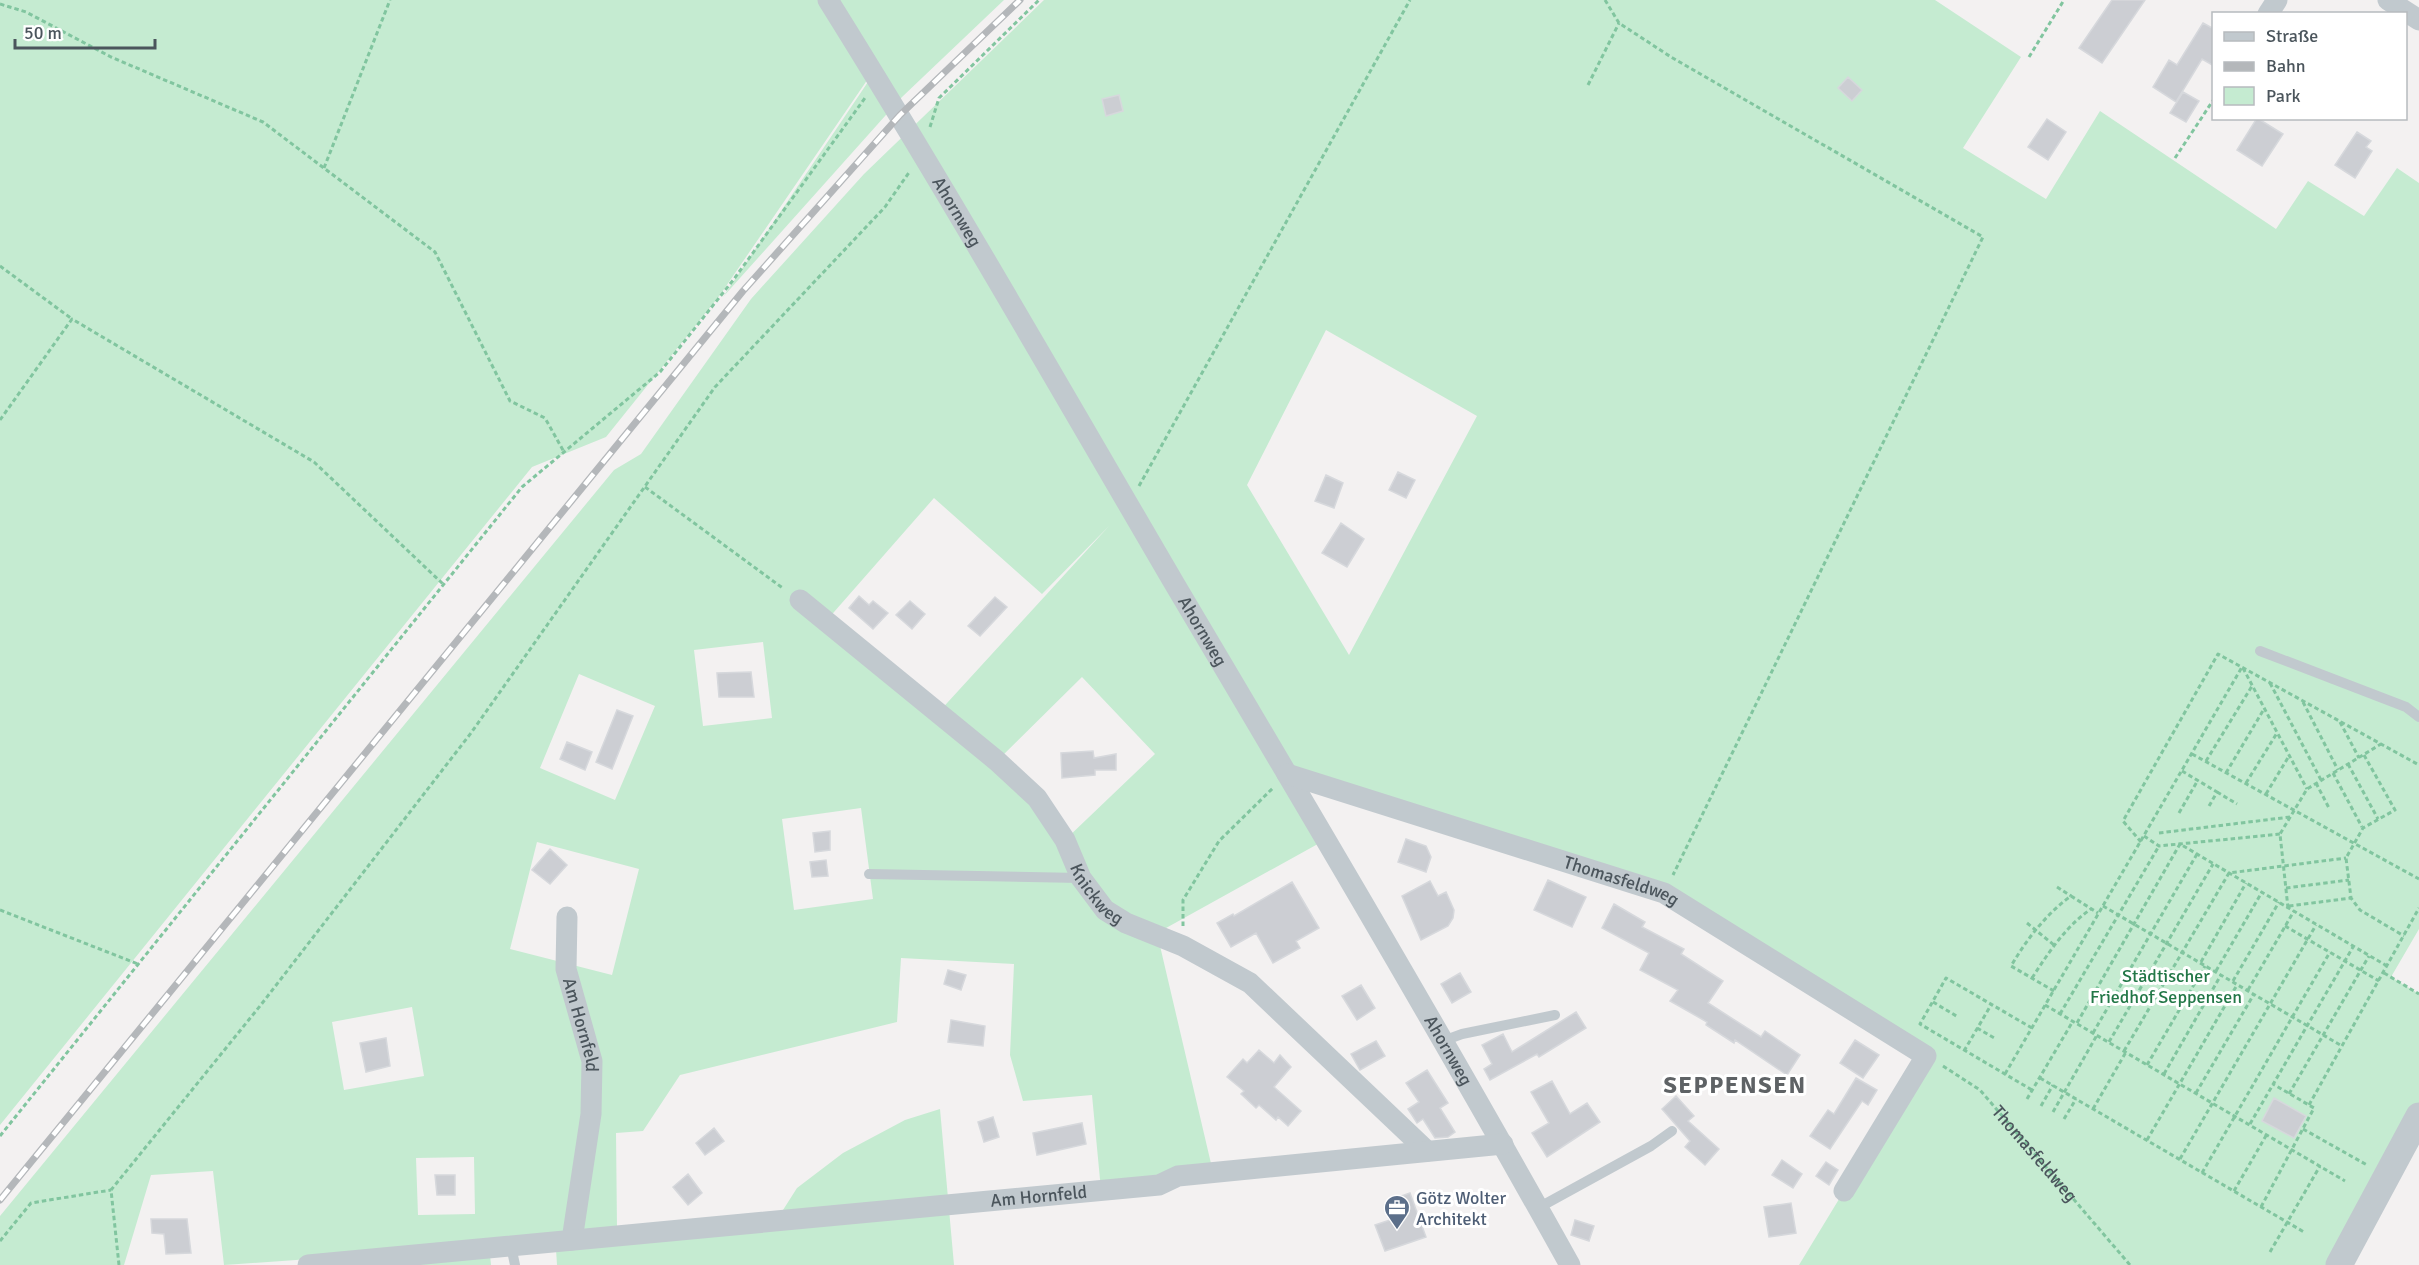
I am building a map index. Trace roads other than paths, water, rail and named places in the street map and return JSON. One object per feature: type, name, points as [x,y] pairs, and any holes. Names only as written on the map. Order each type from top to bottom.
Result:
[{"type":"street","name":"Ahornweg","points":[[828,0],[922,153],[1287,774],[1503,1144],[1570,1265]]},
{"type":"street","points":[[2388,0],[2407,12]]},
{"type":"street","name":"Knickweg","points":[[800,600],[997,761],[1037,798],[1065,840],[1081,878],[1105,910],[1126,924],[1183,946],[1250,983],[1427,1151]]},
{"type":"street","name":"Thomasfeldweg","points":[[1287,774],[1664,893],[1926,1056],[1844,1191]]},
{"type":"street","name":"Am Hornfeld","points":[[567,917],[566,969],[592,1061],[591,1113],[572,1240]]},
{"type":"street","points":[[2339,1265],[2419,1116]]},
{"type":"street","name":"Am Hornfeld","points":[[308,1265],[513,1256],[572,1240],[1159,1185],[1178,1176],[1503,1144]]},
{"type":"lane","points":[[2260,651],[2406,707],[2419,717]]},
{"type":"lane","points":[[869,874],[1081,878]]},
{"type":"lane","points":[[1443,1041],[1462,1034],[1555,1015]]},
{"type":"lane","points":[[1538,1208],[1652,1146],[1672,1131]]},
{"type":"railway","points":[[0,1200],[743,291],[900,115],[1020,0]]},
{"type":"place","name":"Götz Wolter Architekt","points":[[1397,1231]]},
{"type":"district","name":"SEPPENSEN","points":[[1735,1085]]},
{"type":"park label","name":"Städtischer Friedhof Seppensen","points":[[2166,986]]}]
